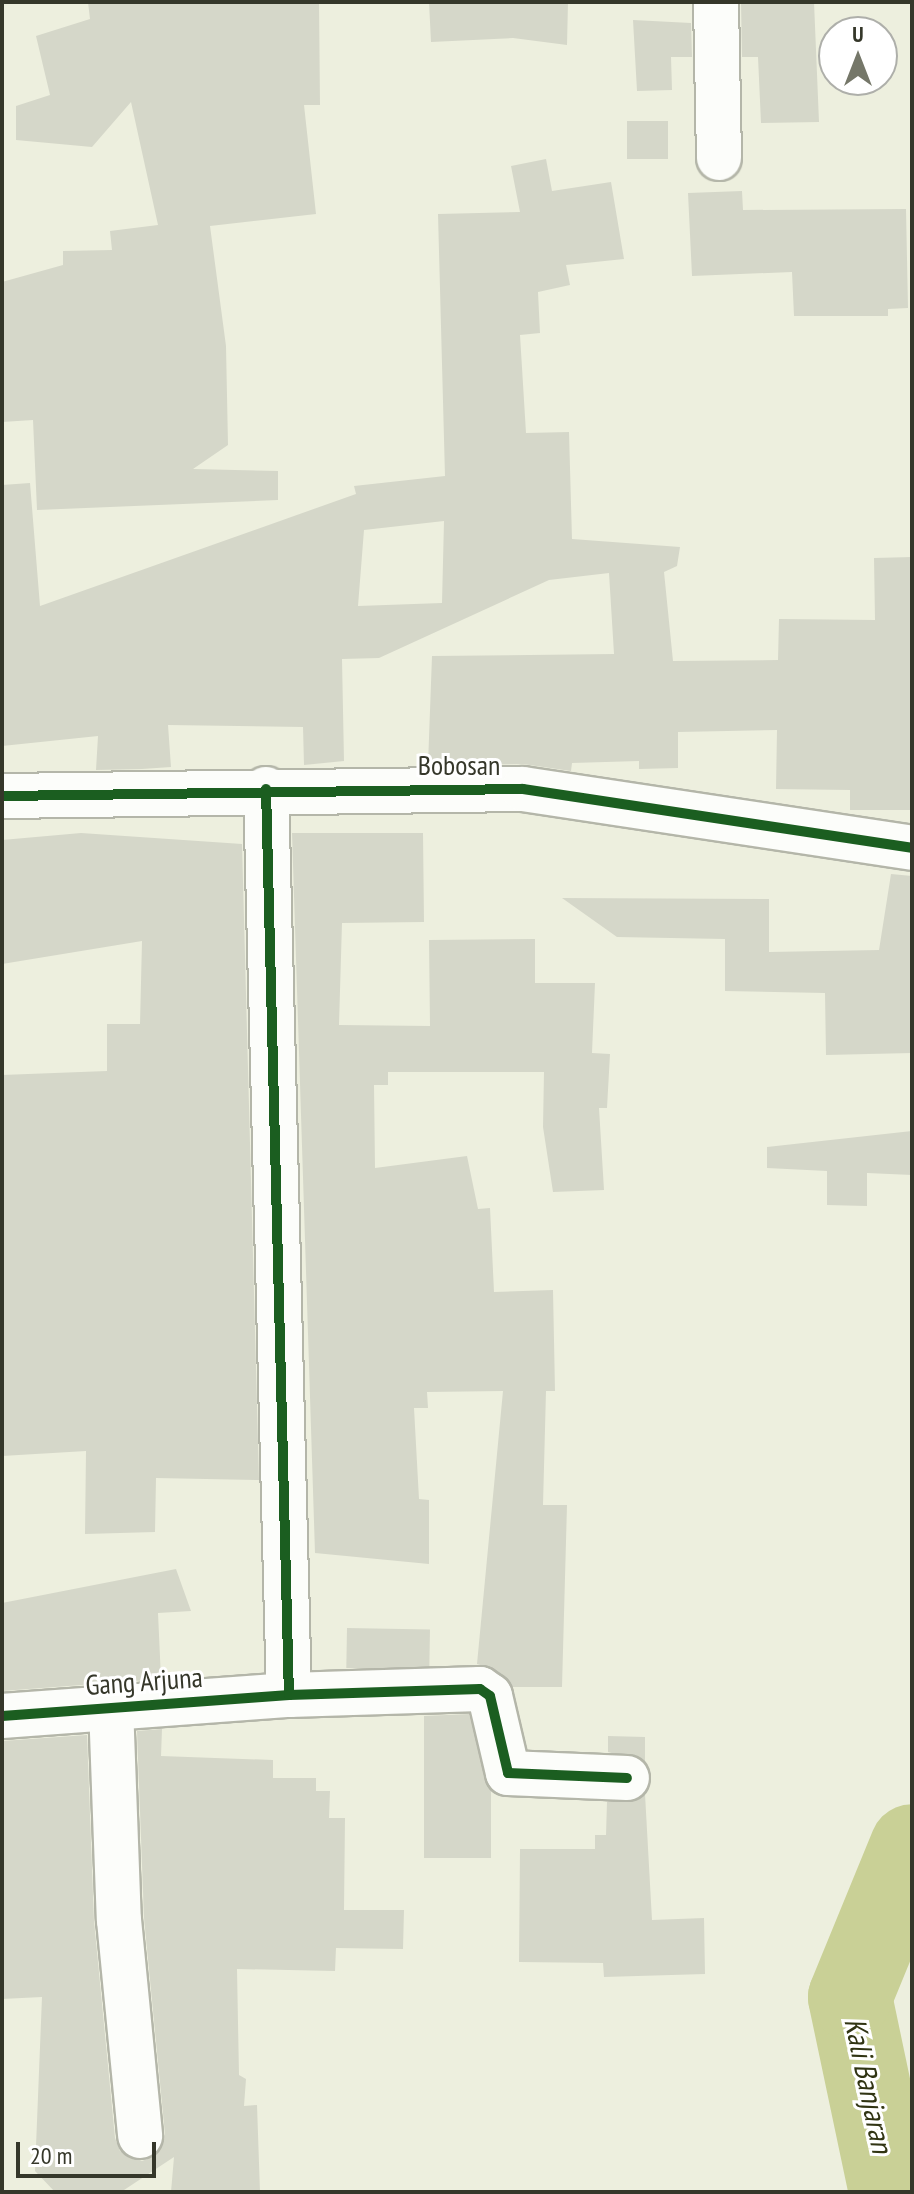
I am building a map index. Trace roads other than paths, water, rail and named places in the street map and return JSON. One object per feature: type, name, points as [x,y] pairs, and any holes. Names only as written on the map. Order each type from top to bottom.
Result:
[{"type":"street","points":[[716,2],[719,158]]},
{"type":"street","points":[[266,789],[289,1695]]},
{"type":"street","name":"Bobosan","points":[[2,796],[266,789],[523,789],[912,848]]},
{"type":"street","name":"Gang Arjuna","points":[[2,1716],[289,1695],[480,1689],[490,1696],[508,1773],[627,1778]]},
{"type":"street","points":[[111,1706],[119,1920],[140,2136]]},
{"type":"waterway","name":"Kali Banjaran","points":[[891,2192],[850,1997],[912,1846]]}]
